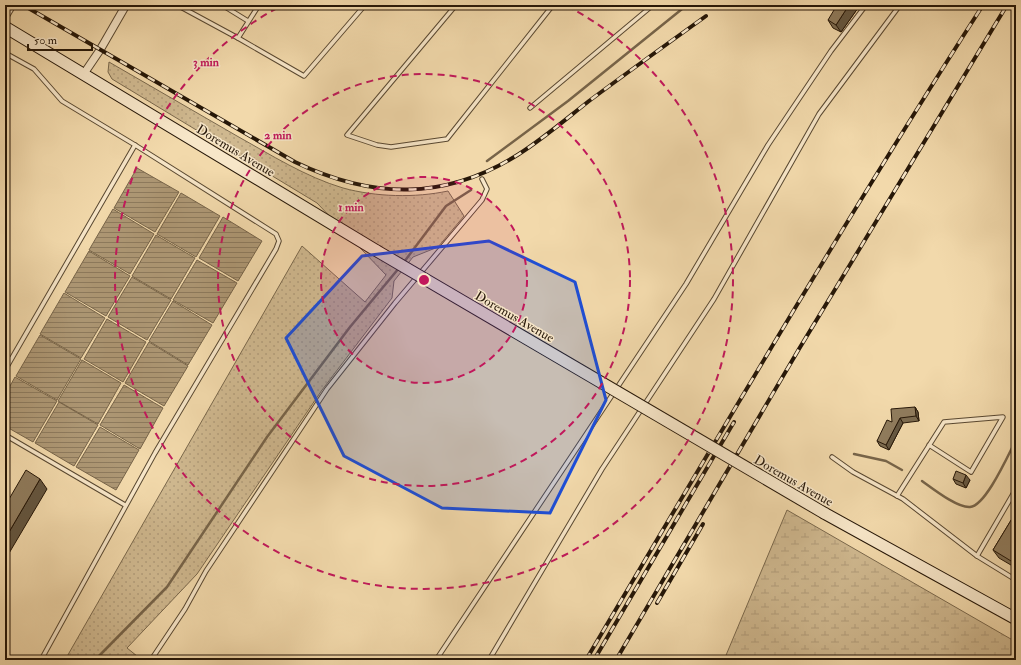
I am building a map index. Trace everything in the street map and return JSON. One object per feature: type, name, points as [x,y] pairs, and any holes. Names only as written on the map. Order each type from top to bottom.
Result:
[{"type":"main road","name":"Doremus Avenue","points":[[5,27],[377,251],[824,513],[1016,619]]},
{"type":"street","points":[[83,75],[100,50],[126,5]]},
{"type":"lane","points":[[5,20],[14,5]]},
{"type":"lane","points":[[177,5],[304,76],[365,5]]},
{"type":"lane","points":[[222,5],[248,21]]},
{"type":"lane","points":[[238,38],[259,5]]},
{"type":"lane","points":[[456,5],[347,135],[377,145],[391,147],[447,139],[553,5]]},
{"type":"lane","points":[[530,108],[653,5]]},
{"type":"lane","points":[[436,660],[686,284],[768,145],[831,51],[866,5]]},
{"type":"lane","points":[[488,660],[602,469],[714,299],[819,114],[900,5]]},
{"type":"lane","points":[[5,53],[34,69],[62,101],[276,234],[279,241],[276,249],[125,505],[41,660]]},
{"type":"lane","points":[[5,370],[135,145]]},
{"type":"lane","points":[[151,660],[185,609],[206,571],[327,389],[395,303],[482,200],[487,189],[482,179]]},
{"type":"lane","points":[[897,496],[944,422],[1003,417],[971,472],[930,445]]},
{"type":"lane","points":[[5,435],[125,505]]},
{"type":"lane","points":[[832,458],[853,472],[897,496],[977,556],[1016,580]]},
{"type":"lane","points":[[977,556],[1016,489]]},
{"type":"highlighted area","points":[[489,241],[575,282],[606,400],[550,513],[442,508],[344,456],[286,338],[362,256]]},
{"type":"green space","points":[[109,62],[302,172],[343,188],[382,195],[409,196],[448,191],[464,216],[438,247],[413,257],[394,281],[392,298],[322,390],[197,574],[127,648],[142,660],[65,660],[302,246],[365,302],[386,275],[317,203],[112,79],[108,72]]},
{"type":"green space","points":[[787,510],[1016,642],[1016,660],[1012,660],[1006,656],[994,660],[724,660]]},
{"type":"shaded area","points":[[137,168],[179,192],[155,232],[114,208]]},
{"type":"shaded area","points":[[181,193],[220,216],[196,257],[157,234]]},
{"type":"shaded area","points":[[113,209],[154,234],[130,274],[89,250]]},
{"type":"shaded area","points":[[223,217],[262,241],[238,281],[199,258]]},
{"type":"shaded area","points":[[156,235],[195,258],[171,299],[132,276]]},
{"type":"shaded area","points":[[89,251],[130,276],[106,316],[65,292]]},
{"type":"shaded area","points":[[197,260],[237,283],[213,323],[173,300]]},
{"type":"shaded area","points":[[132,277],[171,300],[147,340],[108,317]]},
{"type":"shaded area","points":[[64,293],[105,318],[81,358],[40,334]]},
{"type":"shaded area","points":[[173,301],[212,325],[188,365],[149,341]]},
{"type":"shaded area","points":[[107,319],[146,342],[123,382],[84,359]]},
{"type":"shaded area","points":[[40,335],[81,359],[57,400],[16,376]]},
{"type":"shaded area","points":[[149,342],[188,366],[164,406],[125,383]]},
{"type":"shaded area","points":[[82,360],[121,383],[98,424],[58,401]]},
{"type":"shaded area","points":[[15,377],[57,401],[33,442],[5,426],[5,395]]},
{"type":"shaded area","points":[[124,385],[163,408],[140,449],[100,425]]},
{"type":"shaded area","points":[[59,402],[98,425],[74,466],[35,443]]},
{"type":"shaded area","points":[[100,427],[139,450],[116,490],[76,467]]},
{"type":"building","points":[[837,5],[849,5],[836,25],[828,20]]},
{"type":"building","points":[[915,407],[916,416],[900,418],[886,445],[877,441],[887,420],[892,422],[891,409]]},
{"type":"building","points":[[26,470],[40,479],[5,539],[5,506]]},
{"type":"building","points":[[956,471],[966,475],[963,483],[953,479]]},
{"type":"building","points":[[1016,512],[1016,564],[993,550]]},
{"type":"waterway","points":[[487,161],[568,101],[687,5]]},
{"type":"waterway","points":[[404,262],[446,206],[471,190]]},
{"type":"waterway","points":[[95,660],[167,587],[267,437],[350,327],[399,268]]},
{"type":"waterway","points":[[922,481],[945,497],[958,504],[970,507],[983,498],[990,489],[1016,440]]},
{"type":"waterway","points":[[854,454],[886,461],[902,470]]},
{"type":"railway","points":[[23,5],[295,162],[324,174],[352,183],[380,188],[408,190],[436,187],[464,180],[491,169],[519,154],[706,16]]},
{"type":"railway","points":[[586,660],[831,249],[983,5]]},
{"type":"railway","points":[[616,660],[799,349],[1007,5]]},
{"type":"railway","points":[[594,660],[734,422]]},
{"type":"railway","points":[[657,603],[703,524]]}]
